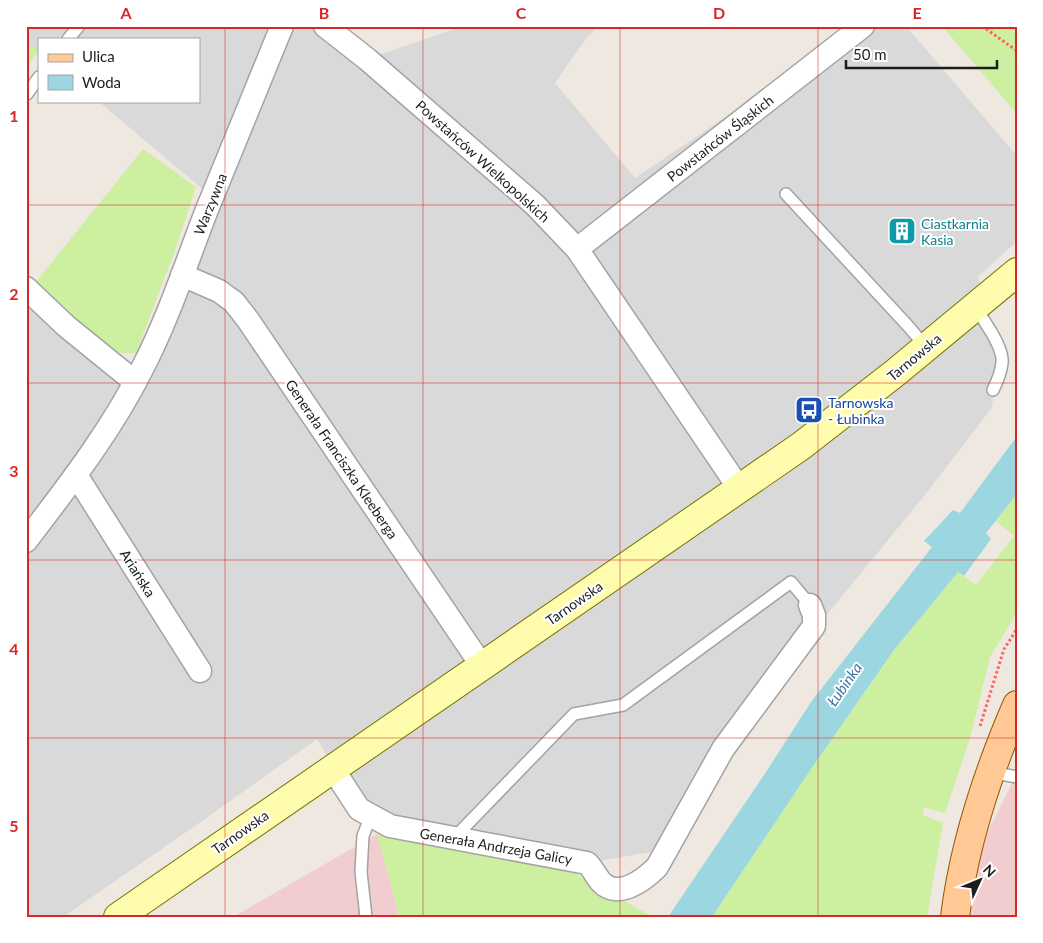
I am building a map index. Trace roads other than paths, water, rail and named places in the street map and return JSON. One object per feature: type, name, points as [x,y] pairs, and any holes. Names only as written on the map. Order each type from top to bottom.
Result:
[{"type":"main road","name":"Tarnowska","points":[[118,917],[739,488],[843,414],[1017,272]]},
{"type":"main road","points":[[955,917],[975,820],[990,772],[1017,705]]},
{"type":"street","name":"Warzywna","points":[[26,541],[90,457],[113,422],[162,328],[282,26]]},
{"type":"street","name":"Powstańców Wielkopolskich","points":[[325,26],[367,59],[535,205],[577,249],[739,488]]},
{"type":"street","name":"Powstańców Śląskich","points":[[577,249],[863,26]]},
{"type":"street","name":"Generała Franciszka Kleeberga","points":[[182,275],[219,292],[234,302],[248,320],[482,666]]},
{"type":"street","points":[[26,288],[66,326],[135,382]]},
{"type":"street","name":"Ariańska","points":[[76,475],[200,670]]},
{"type":"street","name":"Generała Andrzeja Galicy","points":[[333,769],[359,808],[390,826],[587,863],[595,871],[600,881],[607,887],[616,890],[627,888],[658,868],[723,749],[814,626],[814,615],[810,605]]},
{"type":"lane","points":[[69,38],[79,26]]},
{"type":"lane","points":[[27,94],[38,78]]},
{"type":"lane","points":[[786,194],[926,347]]},
{"type":"lane","points":[[974,307],[984,320],[997,344],[1002,362],[993,390]]},
{"type":"lane","points":[[454,838],[574,714],[623,705],[791,582],[810,605]]},
{"type":"lane","points":[[990,772],[1017,776]]},
{"type":"lane","points":[[366,917],[362,863],[363,836],[371,815]]},
{"type":"water","name":"Łubinka","points":[[1017,436],[1017,494],[986,533],[991,539],[964,576],[958,572],[894,650],[811,769],[712,917],[668,917],[811,702],[932,547],[924,541],[953,510],[960,513]]},
{"type":"place","name":"Ciastkarnia Kasia","points":[[902,231]]},
{"type":"place","name":"Tarnowska - Łubinka","points":[[809,410]]}]
